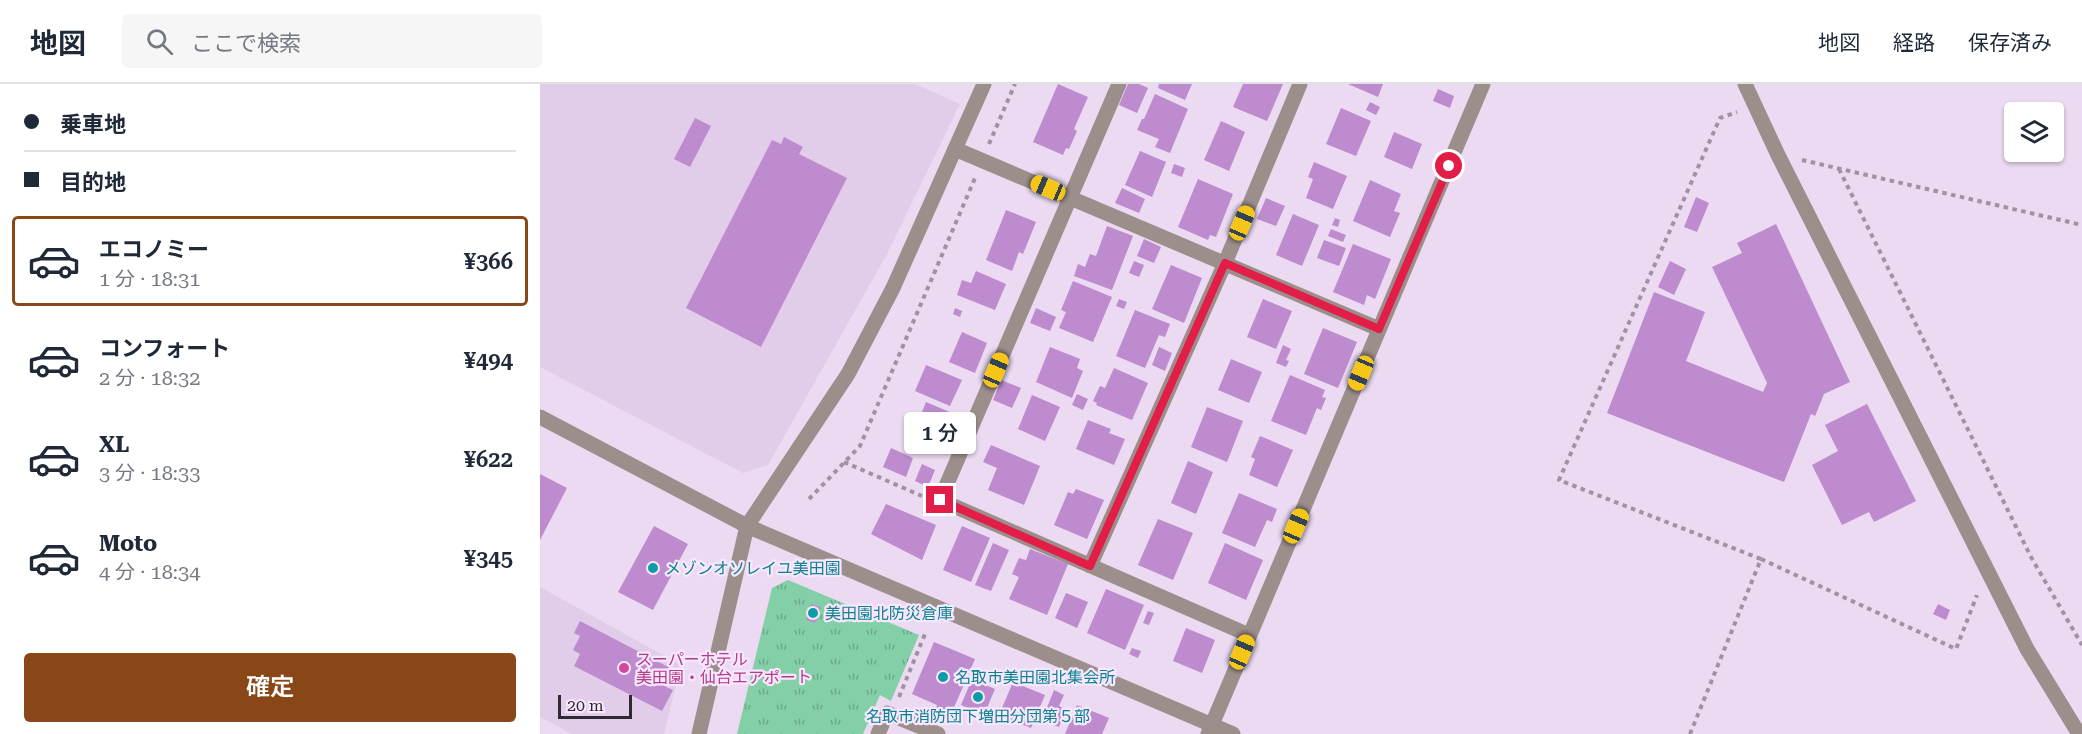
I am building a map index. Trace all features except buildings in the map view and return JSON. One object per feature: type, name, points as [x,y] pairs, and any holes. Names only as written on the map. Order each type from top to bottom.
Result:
[{"type":"street","points":[[699,734],[747,526],[848,374],[893,288],[984,84]]},
{"type":"street","points":[[1119,84],[940,500],[1249,635]]},
{"type":"street","points":[[1090,566],[1225,263],[1300,84]]},
{"type":"street","points":[[1210,729],[1483,84]]},
{"type":"street","points":[[1745,84],[1778,155],[2027,649],[2079,734]]},
{"type":"street","points":[[955,149],[1379,329]]},
{"type":"street","points":[[540,417],[747,526],[1210,729],[1233,734]]},
{"type":"street","points":[[878,734],[887,713],[938,734]]},
{"type":"path","points":[[809,499],[860,446],[1015,84]]},
{"type":"path","points":[[1754,106],[1719,118],[1559,480],[1761,559],[1956,649],[1987,570]]},
{"type":"path","points":[[1778,155],[2082,225]]},
{"type":"path","points":[[1839,169],[2031,557],[2082,645]]},
{"type":"path","points":[[844,462],[925,497],[940,500]]},
{"type":"path","points":[[1690,734],[1761,559]]},
{"type":"path","points":[[892,715],[925,634]]},
{"type":"shaded area","points":[[540,84],[915,84],[960,104],[887,254],[768,465],[743,473],[540,367]]},
{"type":"shaded area","points":[[540,587],[681,665],[664,734],[572,734],[540,717]]},
{"type":"green space","points":[[788,580],[919,635],[891,701],[880,695],[863,734],[737,734],[772,588]]},
{"type":"place","name":"メゾンオソレイユ美田園","points":[[653,568]]},
{"type":"place","name":"美田園北防災倉庫","points":[[813,613]]},
{"type":"place","name":"スーパーホテル 美田園・仙台エアポート","points":[[624,668]]},
{"type":"place","name":"名取市美田園北集会所","points":[[943,677]]},
{"type":"place","name":"名取市消防団下増田分団第５部","points":[[978,697]]},
{"type":"route","points":[[940,500],[1090,566],[1225,263],[1379,329],[1449,166]]}]
